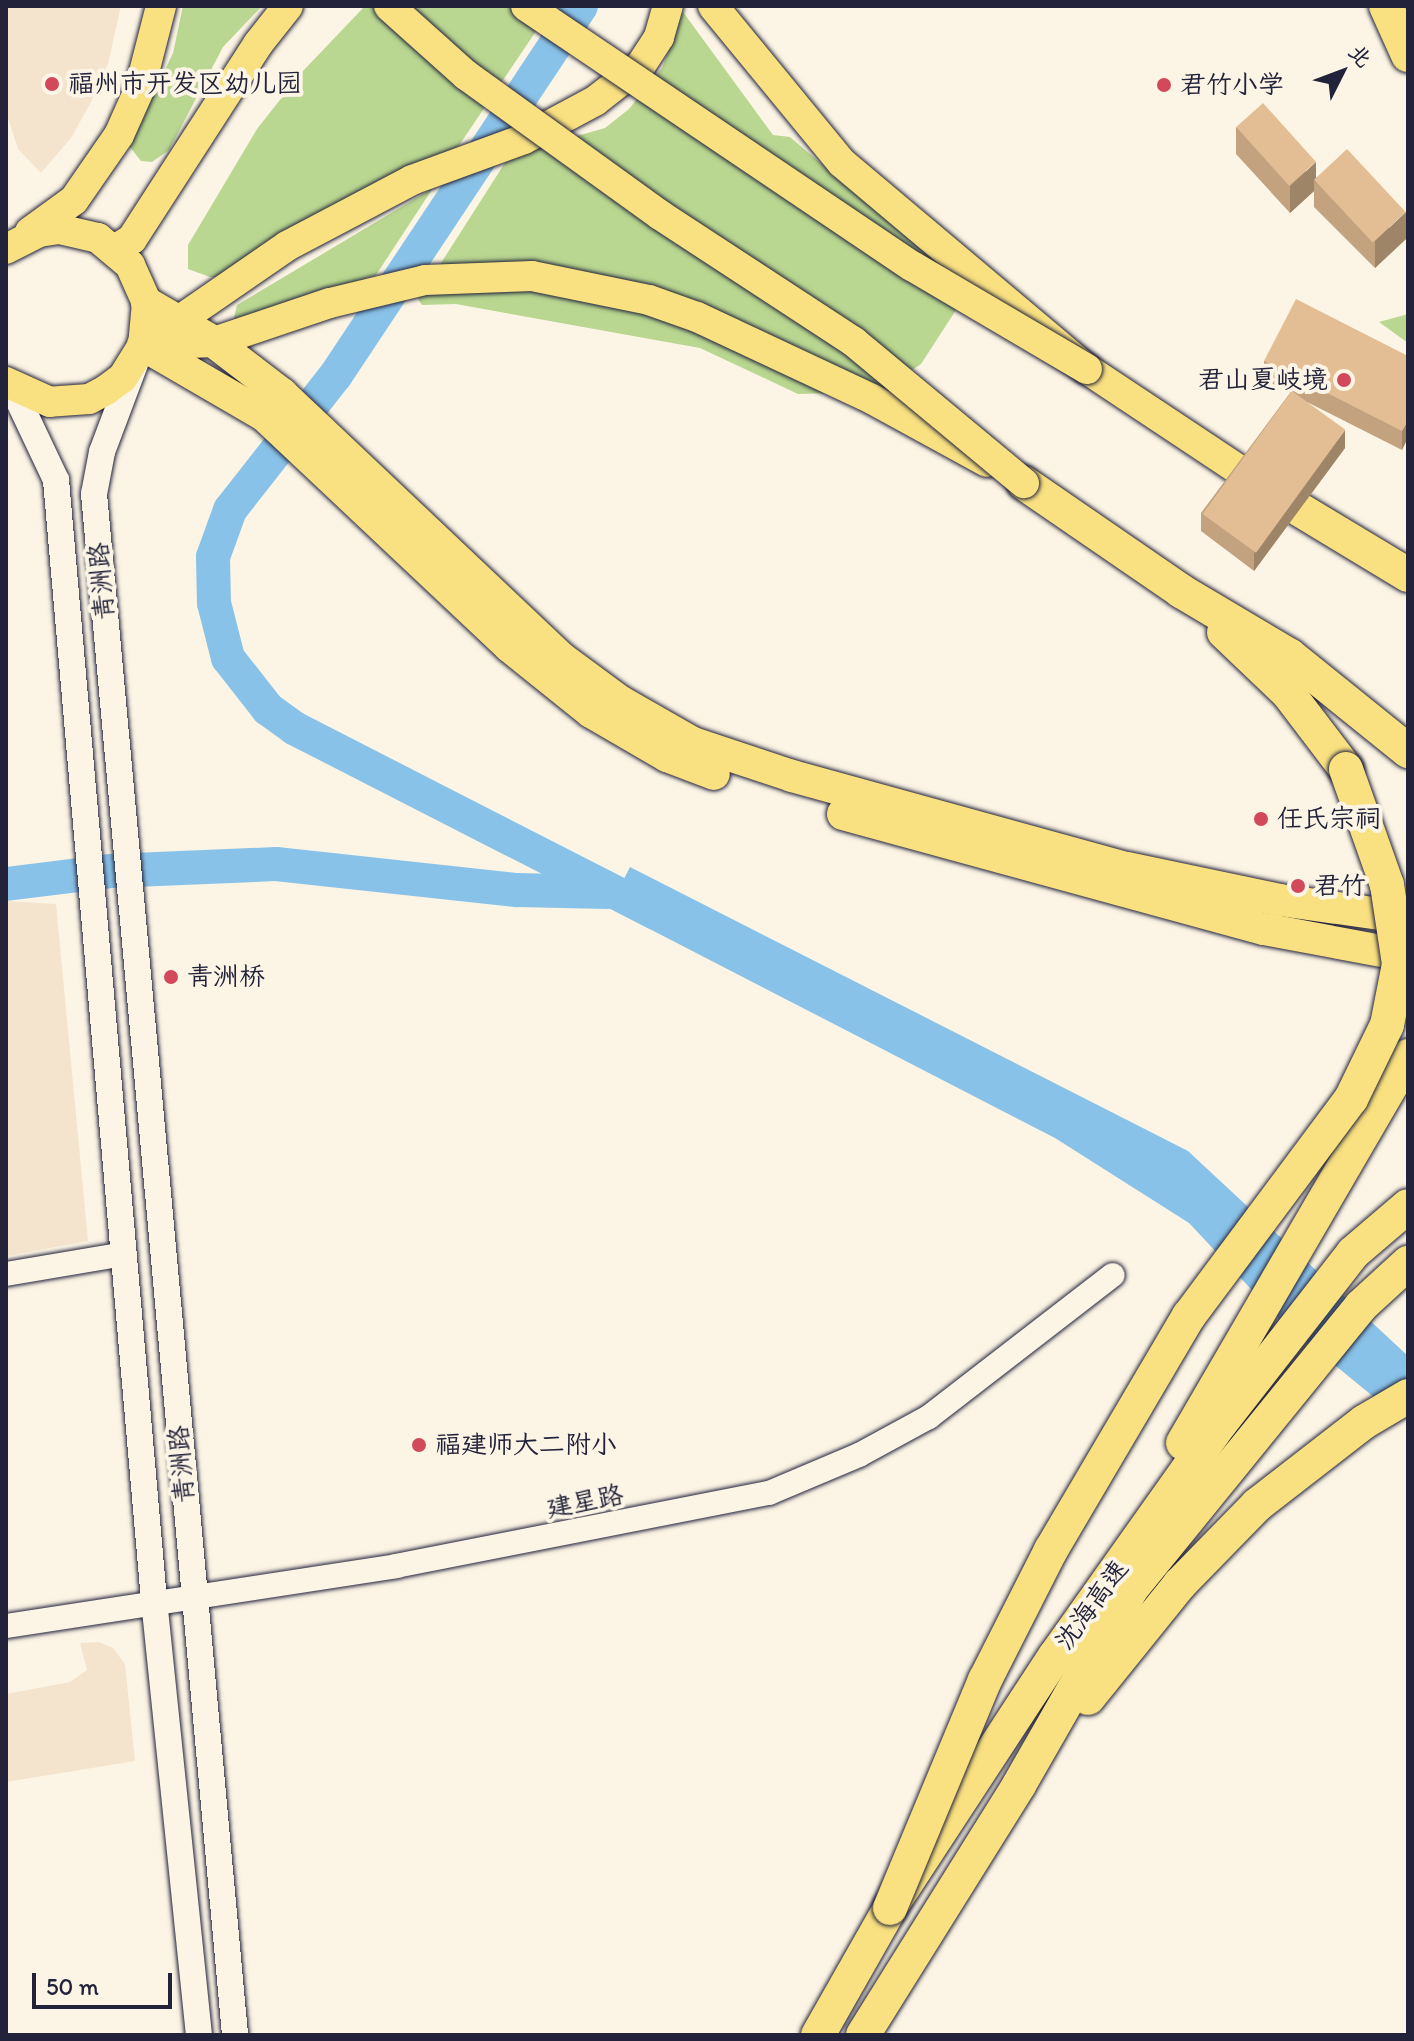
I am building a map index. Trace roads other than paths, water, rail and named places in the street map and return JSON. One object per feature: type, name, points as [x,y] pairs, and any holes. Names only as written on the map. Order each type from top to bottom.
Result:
[{"type":"highway","points":[[1386,6],[1408,55]]},
{"type":"highway","points":[[147,303],[214,342],[273,405],[553,683],[591,712],[667,756],[734,782],[1104,888],[1309,941],[1408,956]]},
{"type":"highway","points":[[143,345],[273,405]]},
{"type":"highway","points":[[332,461],[561,658],[621,702],[693,743],[752,765],[1127,868],[1280,900],[1408,918]]},
{"type":"highway","points":[[1024,483],[1181,591],[1289,655],[1408,751]]},
{"type":"highway","points":[[1287,502],[1408,575]]},
{"type":"highway","points":[[890,1908],[985,1680],[1051,1550],[1189,1316],[1351,1099],[1387,1025],[1399,964],[1387,885],[1346,769],[1288,693],[1181,591]]},
{"type":"highway","points":[[1055,1656],[1408,1056]]},
{"type":"highway","name":"沈海高速","points":[[818,2035],[890,1908],[1055,1656],[1220,1424],[1343,1265],[1408,1206]]},
{"type":"highway","name":"沈海高速","points":[[863,2035],[1019,1785],[1132,1588],[1361,1306],[1408,1263]]},
{"type":"highway","points":[[1019,1785],[1180,1584],[1257,1505],[1364,1422],[1408,1396]]},
{"type":"highway","points":[[1257,1505],[1408,1419]]},
{"type":"main road","points":[[6,249],[74,200],[119,135],[140,88],[161,6]]},
{"type":"main road","points":[[116,249],[132,239],[258,44],[288,6]]},
{"type":"main road","points":[[389,6],[479,84],[660,215],[854,342],[1024,483]]},
{"type":"main road","points":[[526,6],[912,266],[1087,369],[1287,502]]},
{"type":"main road","points":[[8,386],[50,402],[89,399],[122,378],[143,345],[287,246],[412,180],[524,139],[595,101],[641,65],[659,37],[668,6]]},
{"type":"main road","points":[[713,6],[785,99],[842,163],[1087,369]]},
{"type":"main road","points":[[6,249],[39,232],[59,229],[79,231],[116,249],[135,274],[147,303],[143,345]]},
{"type":"main road","points":[[143,345],[214,342],[330,303],[425,280],[532,276],[649,300],[697,317],[872,399],[1024,483]]},
{"type":"main road","name":"青洲路","points":[[143,345],[106,441],[94,494],[235,2035]]},
{"type":"main road","name":"青洲路","points":[[8,386],[56,480],[95,897],[154,1600],[199,2035]]},
{"type":"main road","points":[[128,1308],[167,1306]]},
{"type":"street","points":[[6,1274],[124,1254]]},
{"type":"street","name":"建星路","points":[[6,1626],[561,1536],[793,1485],[929,1417],[1113,1275]]},
{"type":"water","points":[[630,867],[1188,1151],[1408,1356],[1408,1411],[1386,1407],[1281,1321],[1189,1223],[1055,1138],[609,908]]},
{"type":"waterway","points":[[581,6],[335,376],[230,510],[213,557],[214,603],[228,658],[268,709],[294,728],[656,913]]},
{"type":"waterway","points":[[6,884],[110,871],[276,864],[517,890],[607,892]]},
{"type":"place","name":"福州市开发区幼儿园","points":[[52,84]]},
{"type":"place","name":"君竹小学","points":[[1164,85]]},
{"type":"place","name":"君山夏岐境","points":[[1344,380]]},
{"type":"place","name":"任氏宗祠","points":[[1261,819]]},
{"type":"place","name":"君竹","points":[[1298,886]]},
{"type":"place","name":"青洲桥","points":[[171,977]]},
{"type":"place","name":"福建师大二附小","points":[[419,1445]]}]
